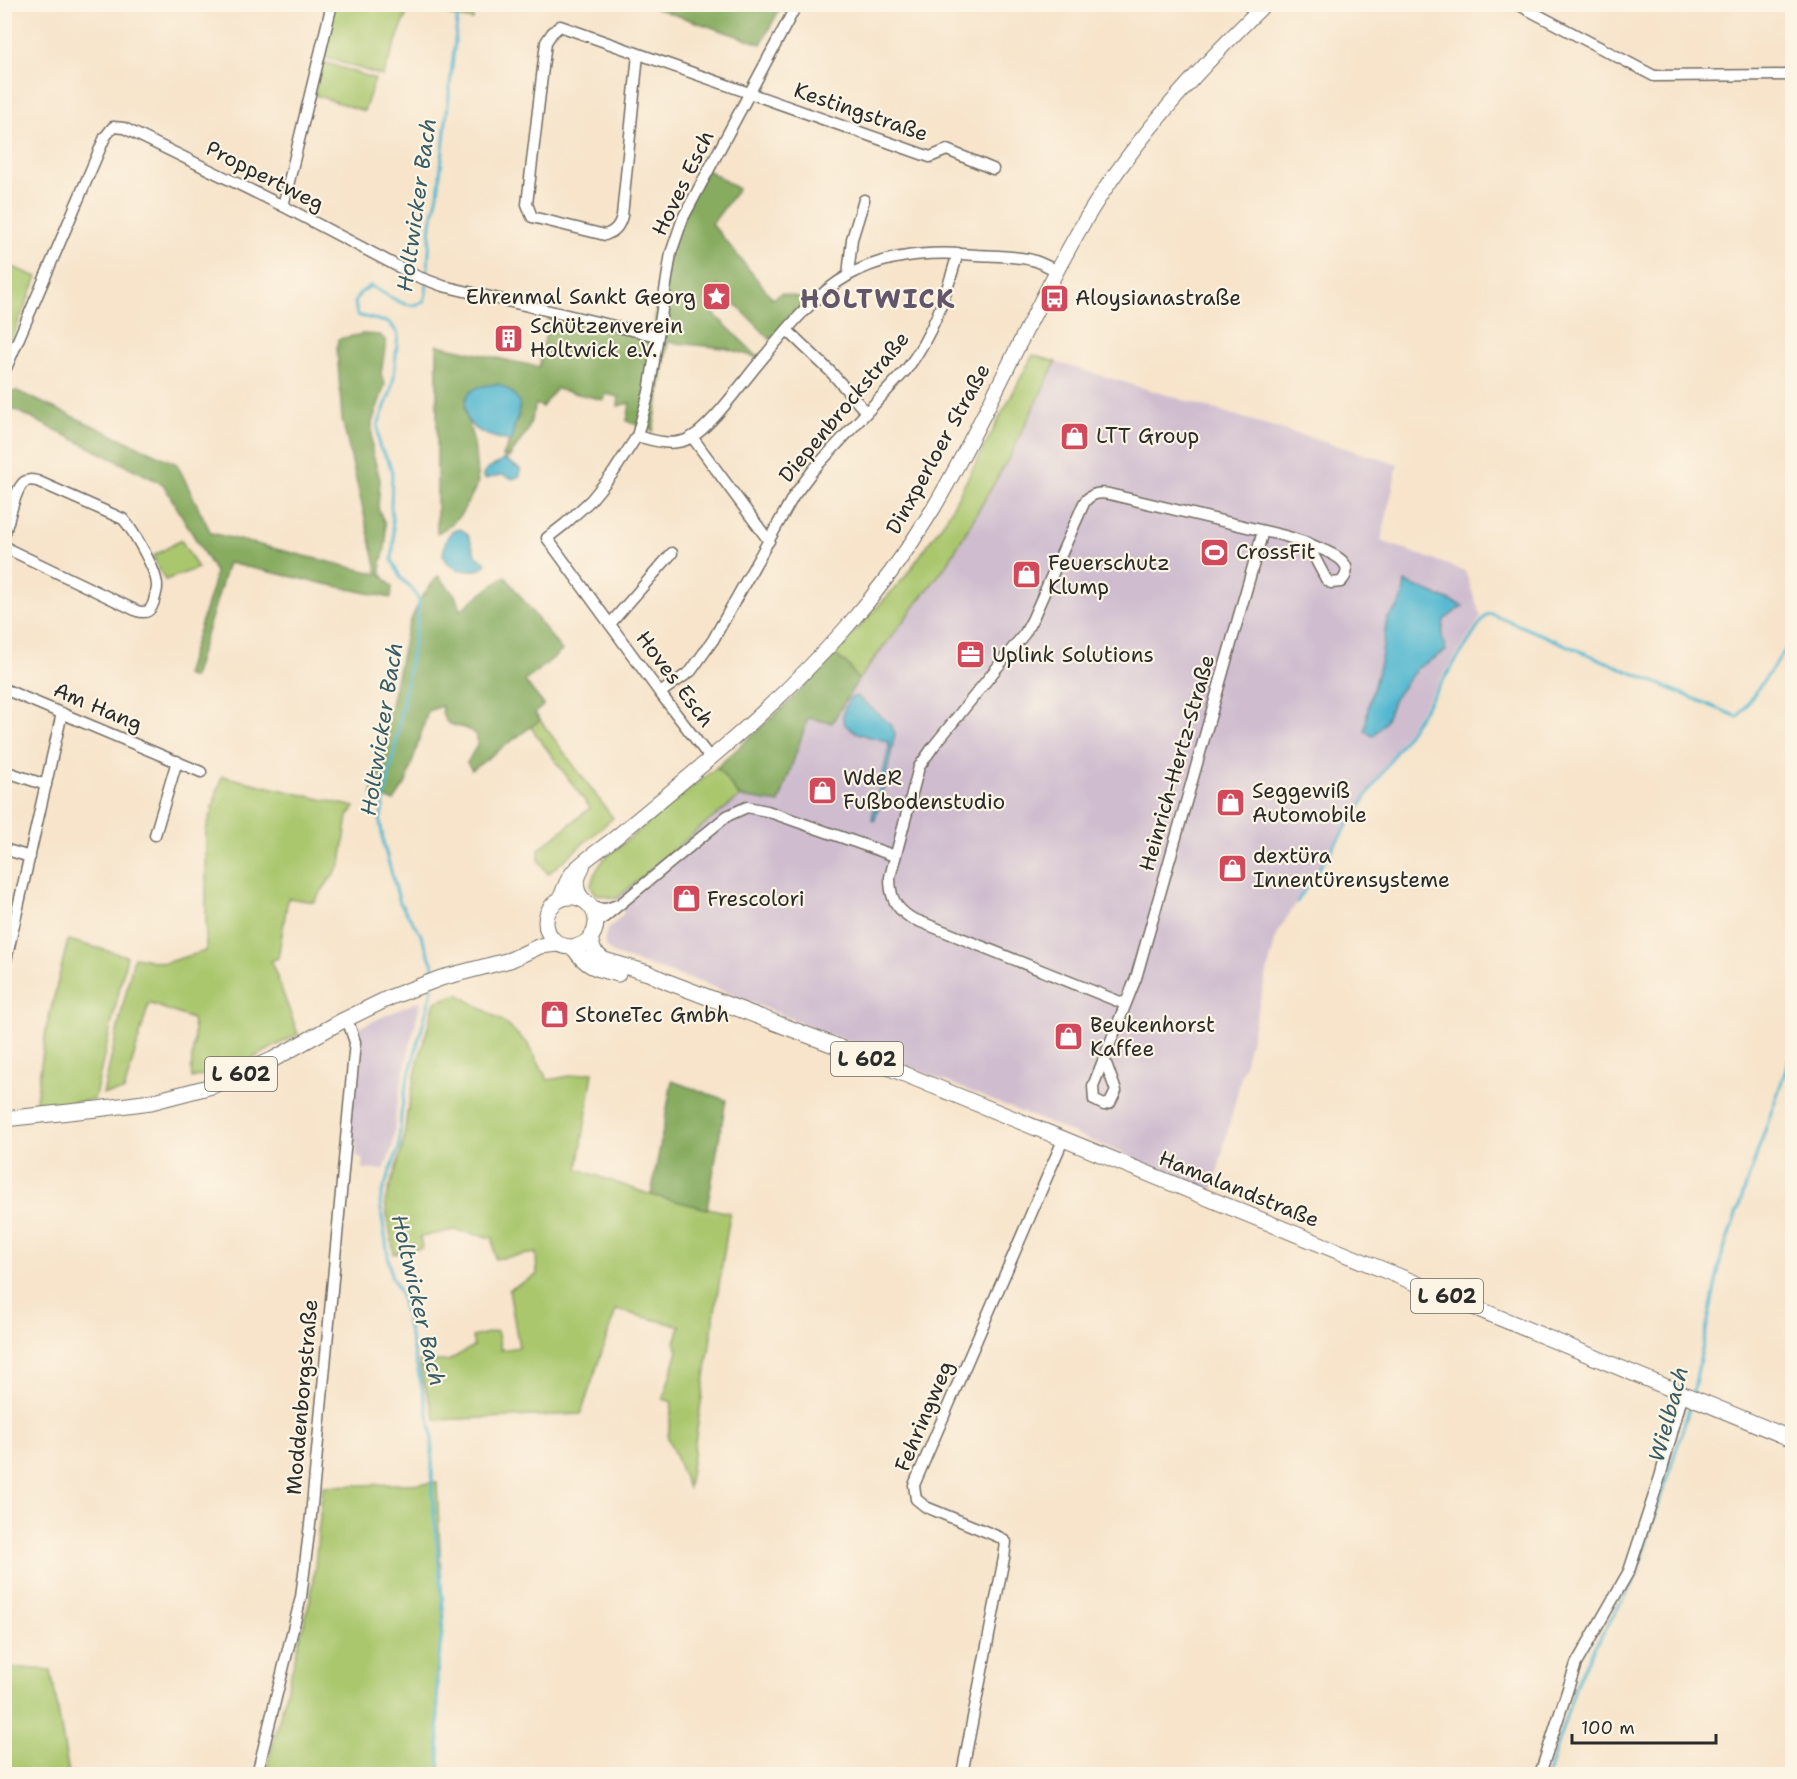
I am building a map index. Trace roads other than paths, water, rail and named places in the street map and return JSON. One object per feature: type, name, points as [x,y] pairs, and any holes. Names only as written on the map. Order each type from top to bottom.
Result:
[{"type":"main road","name":"Dinxperloer Straße","points":[[560,899],[573,871],[750,723],[824,652],[895,567],[932,510],[964,453],[1085,220],[1135,147],[1256,7]]},
{"type":"main road","points":[[585,862],[576,885],[578,895],[588,904]]},
{"type":"main road","points":[[560,899],[576,897],[588,904]]},
{"type":"main road","name":"L 602","points":[[560,899],[547,913],[546,926],[552,939],[565,945]]},
{"type":"main road","name":"L 602","points":[[588,904],[595,916],[593,931]]},
{"type":"main road","name":"L 602","points":[[4,1119],[151,1102],[201,1089],[272,1060],[391,997],[441,978],[490,965],[542,932],[546,926]]},
{"type":"main road","points":[[490,965],[510,960],[540,946],[582,944],[593,931]]},
{"type":"main road","name":"Hamalandstraße","points":[[593,931],[594,952],[604,960],[648,973],[831,1044],[1792,1439]]},
{"type":"main road","name":"Hamalandstraße","points":[[565,945],[595,968],[646,981],[669,982]]},
{"type":"street","points":[[283,206],[332,4]]},
{"type":"street","name":"Hoves Esch","points":[[710,758],[547,538],[591,500],[613,473],[637,436],[649,392],[671,252],[683,218],[797,4]]},
{"type":"street","points":[[1517,4],[1654,76],[1792,75]]},
{"type":"street","name":"Kestingstraße","points":[[638,54],[619,227],[605,235],[532,217],[527,204],[546,42],[560,26],[930,158],[947,150],[993,169]]},
{"type":"street","name":"Proppertweg","points":[[4,373],[105,137],[113,128],[124,128],[283,206],[416,276],[443,286],[657,336]]},
{"type":"street","points":[[848,275],[852,239],[864,200]]},
{"type":"street","points":[[637,436],[656,442],[679,442],[692,437],[710,420],[787,330],[824,294],[848,275],[879,262],[922,253],[958,253],[1032,260],[1057,271]]},
{"type":"street","name":"Diepenbrockstraße","points":[[660,693],[691,671],[713,640],[793,496],[814,469],[916,357],[932,330],[958,253]]},
{"type":"street","points":[[787,330],[830,370],[866,412]]},
{"type":"street","points":[[692,437],[769,541]]},
{"type":"street","points":[[4,535],[16,498],[24,483],[30,479],[123,519],[130,527],[156,576],[157,586],[153,606],[146,612],[137,611],[10,550],[4,544]]},
{"type":"street","points":[[1125,1004],[911,918],[897,908],[890,890],[890,877],[919,767],[1025,633],[1034,618],[1084,503],[1096,493],[1109,494],[1307,543]]},
{"type":"street","points":[[4,495],[16,498]]},
{"type":"street","name":"Heinrich-Hertz-Straße","points":[[1104,1058],[1136,978],[1263,531]]},
{"type":"street","name":"Hoves Esch","points":[[609,624],[672,553]]},
{"type":"street","name":"Am Hang","points":[[4,689],[201,771]]},
{"type":"street","points":[[4,969],[9,928],[30,857],[62,713]]},
{"type":"street","points":[[155,835],[177,761]]},
{"type":"street","points":[[4,771],[46,785]]},
{"type":"street","points":[[593,931],[621,904],[727,816],[747,807],[766,811],[895,856]]},
{"type":"street","points":[[4,849],[30,857]]},
{"type":"street","points":[[588,904],[606,909],[621,904]]},
{"type":"street","name":"Moddenborgstraße","points":[[257,1774],[301,1597],[312,1504],[355,1042],[347,1019]]},
{"type":"street","name":"Fehringweg","points":[[962,1774],[1006,1542],[926,1506],[916,1499],[914,1485],[1064,1140]]},
{"type":"street","points":[[1540,1774],[1576,1664],[1629,1571],[1689,1396]]},
{"type":"water","points":[[498,384],[509,390],[519,403],[512,440],[509,441],[488,435],[473,427],[466,414],[466,398],[472,390]]},
{"type":"water","points":[[504,459],[520,469],[520,476],[513,479],[502,475],[485,479],[483,477],[488,469]]},
{"type":"water","points":[[460,529],[469,537],[476,556],[485,561],[486,564],[481,569],[459,570],[454,568],[443,555],[449,535]]},
{"type":"water","points":[[1405,582],[1463,606],[1444,620],[1442,636],[1446,651],[1416,669],[1394,699],[1385,722],[1373,736],[1365,731],[1368,708],[1381,659],[1387,619],[1398,607],[1403,596]]},
{"type":"water","points":[[857,696],[889,723],[895,733],[873,821],[889,748],[888,741],[860,734],[844,723],[843,714],[846,705],[850,698]]},
{"type":"waterway","name":"Holtwicker Bach","points":[[432,975],[433,965],[420,933],[400,903],[384,846],[380,821],[417,623],[419,601],[413,590],[400,577],[392,560],[394,540],[391,507],[392,473],[389,462],[379,446],[378,425],[391,391],[398,334],[390,323],[357,315],[355,302],[359,294],[370,286],[404,304],[411,305],[424,301],[431,223],[438,194],[459,4]]},
{"type":"waterway","points":[[1297,902],[1486,615],[1492,614],[1738,717],[1792,641]]},
{"type":"waterway","name":"Holtwicker Bach","points":[[432,987],[406,1086],[401,1114],[399,1148],[380,1203],[391,1275],[400,1293],[432,1432],[432,1492],[444,1616],[437,1676],[440,1774]]},
{"type":"waterway","name":"Wielbach","points":[[1693,1393],[1721,1258],[1792,1052]]},
{"type":"waterway","name":"Wielbach","points":[[1548,1774],[1576,1685],[1587,1660],[1635,1579],[1691,1403]]},
{"type":"place","name":"Ehrenmal Sankt Georg","points":[[717,297]]},
{"type":"place","name":"Aloysianastraße","points":[[1054,298]]},
{"type":"place","name":"Schützenverein Holtwick e.V.","points":[[509,338]]},
{"type":"place","name":"LTT Group","points":[[1075,436]]},
{"type":"place","name":"CrossFit","points":[[1215,552]]},
{"type":"place","name":"Feuerschutz Klump","points":[[1027,575]]},
{"type":"place","name":"Uplink Solutions","points":[[971,655]]},
{"type":"place","name":"WdeR Fußbodenstudio","points":[[822,790]]},
{"type":"place","name":"Seggewiß Automobile","points":[[1231,803]]},
{"type":"place","name":"dextüra Innentürensysteme","points":[[1232,868]]},
{"type":"place","name":"Frescolori","points":[[686,899]]},
{"type":"place","name":"StoneTec Gmbh","points":[[554,1015]]},
{"type":"place","name":"Beukenhorst Kaffee","points":[[1069,1037]]},
{"type":"district","name":"HOLTWICK","points":[[878,299]]}]
